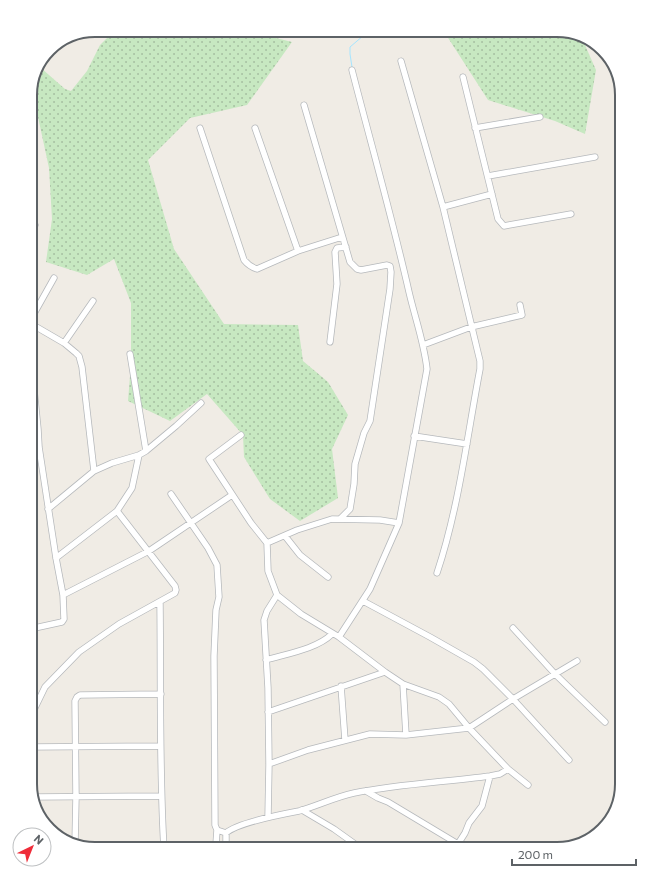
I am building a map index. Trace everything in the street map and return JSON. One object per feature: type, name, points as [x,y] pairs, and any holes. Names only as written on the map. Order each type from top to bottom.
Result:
[{"type":"street","points":[[402,61],[444,207],[478,354],[480,369],[447,544],[437,573]]},
{"type":"street","points":[[339,637],[370,589],[399,523],[414,436],[423,398],[427,369],[423,345],[414,314],[401,257],[352,70]]},
{"type":"street","points":[[463,77],[498,219],[504,226],[571,214]]},
{"type":"street","points":[[304,105],[350,262],[357,269],[361,270],[387,265],[390,266],[391,279],[370,421],[364,433],[355,464],[354,484],[350,509],[340,519]]},
{"type":"street","points":[[475,128],[540,117]]},
{"type":"street","points":[[200,128],[244,260],[247,264],[251,267],[257,268],[298,251],[343,238]]},
{"type":"street","points":[[255,128],[298,251]]},
{"type":"street","points":[[488,176],[595,157]]},
{"type":"street","points":[[444,207],[492,194]]},
{"type":"street","points":[[330,342],[337,284],[336,252],[337,248],[346,247]]},
{"type":"street","points":[[37,308],[54,278]]},
{"type":"street","points":[[64,343],[93,301]]},
{"type":"street","points":[[423,345],[471,327],[522,315],[520,305]]},
{"type":"street","points":[[37,327],[64,343],[79,356],[82,367],[94,471]]},
{"type":"street","points":[[130,354],[146,451]]},
{"type":"street","points":[[48,509],[94,471],[112,463],[139,455],[146,451],[179,424],[201,403]]},
{"type":"street","points":[[37,418],[39,447],[48,509],[63,596],[64,619],[62,622],[37,627]]},
{"type":"street","points":[[241,435],[209,459],[251,523],[267,543],[268,571],[277,595],[301,614],[339,637],[403,684],[438,697],[449,704],[461,716],[469,728],[508,769],[528,785]]},
{"type":"street","points":[[414,436],[467,444]]},
{"type":"street","points":[[56,558],[117,511],[132,488],[139,455]]},
{"type":"street","points":[[171,494],[214,559],[217,565],[219,579],[214,656],[217,842]]},
{"type":"street","points":[[63,596],[148,551],[232,495]]},
{"type":"street","points":[[37,702],[44,687],[79,652],[119,624],[174,595],[176,590],[117,511]]},
{"type":"street","points":[[267,543],[332,519],[380,520],[399,523]]},
{"type":"street","points":[[285,536],[300,556],[328,577]]},
{"type":"street","points":[[268,817],[268,712],[264,620],[267,611],[277,595]]},
{"type":"street","points":[[363,601],[474,662],[513,699],[569,760]]},
{"type":"street","points":[[160,603],[160,746],[164,842]]},
{"type":"street","points":[[513,628],[555,674],[604,722]]},
{"type":"street","points":[[266,660],[314,646],[327,639],[332,634]]},
{"type":"street","points":[[269,764],[308,750],[370,734],[406,735],[469,728],[513,699],[578,661]]},
{"type":"street","points":[[268,712],[385,672]]},
{"type":"street","points":[[403,684],[406,735]]},
{"type":"street","points":[[341,686],[345,740]]},
{"type":"street","points":[[75,839],[75,701],[77,697],[80,695],[161,694]]},
{"type":"street","points":[[37,747],[160,746]]},
{"type":"street","points":[[226,833],[234,828],[268,817],[302,810],[353,793],[490,776],[500,774],[508,769]]},
{"type":"street","points":[[459,842],[465,833],[468,823],[482,806],[490,776]]},
{"type":"street","points":[[366,791],[455,842]]},
{"type":"street","points":[[38,797],[161,796]]},
{"type":"street","points":[[302,810],[352,842]]},
{"type":"street","points":[[217,830],[226,833]]},
{"type":"street","points":[[226,833],[226,842]]},
{"type":"green space","points":[[108,37],[272,37],[292,42],[247,105],[190,118],[148,160],[174,249],[224,324],[298,325],[303,361],[328,382],[348,415],[332,449],[338,498],[300,521],[270,499],[244,457],[243,435],[207,394],[170,421],[128,401],[131,364],[131,303],[114,259],[87,275],[46,262],[52,219],[49,168],[37,112],[37,91],[39,80],[43,70],[65,89],[71,91],[87,71],[100,45]]},
{"type":"green space","points":[[448,37],[561,37],[572,39],[585,44],[596,70],[585,134],[555,121],[488,100]]},
{"type":"waterway","points":[[352,67],[350,47],[362,37]]}]
